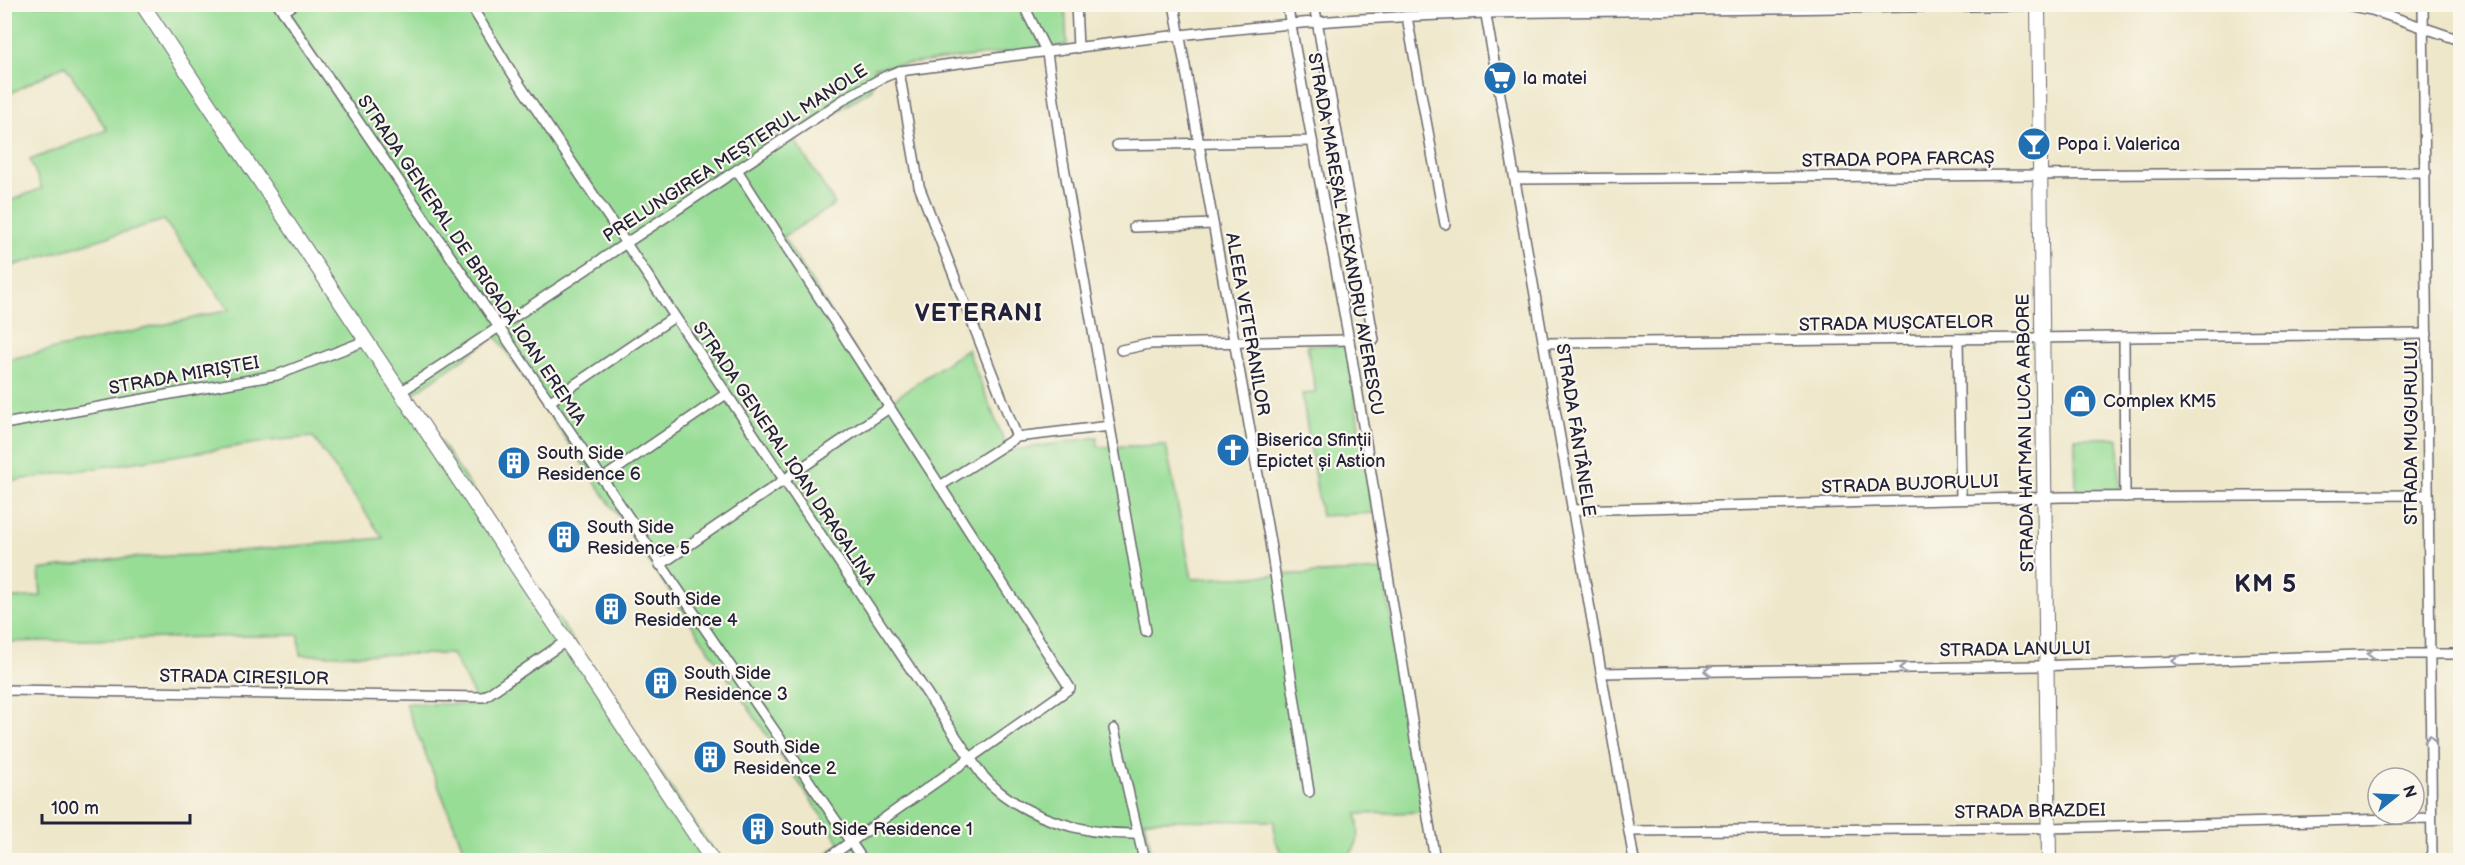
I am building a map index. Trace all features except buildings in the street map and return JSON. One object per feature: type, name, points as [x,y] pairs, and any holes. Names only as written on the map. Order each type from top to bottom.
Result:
[{"type":"main road","points":[[142,4],[712,861]]},
{"type":"main road","name":"STRADA HATMAN LUCA ARBORE","points":[[2038,5],[2049,861]]},
{"type":"street","points":[[280,8],[295,4]]},
{"type":"street","name":"STRADA GENERAL IOAN DRAGALINA","points":[[470,4],[512,73],[969,759],[991,786],[1010,800],[1032,811],[1069,825],[1121,834],[1137,834]]},
{"type":"street","points":[[1023,4],[1047,53],[1146,631]]},
{"type":"street","points":[[1076,4],[1078,48]]},
{"type":"street","name":"ALEEA VETERANILOR","points":[[1174,4],[1270,542],[1309,792]]},
{"type":"street","name":"STRADA MAREȘAL ALEXANDRU AVERESCU","points":[[1287,4],[1350,340],[1435,861]]},
{"type":"street","name":"STRADA MAREȘAL ALEXANDRU AVERESCU","points":[[1314,4],[1374,340]]},
{"type":"street","name":"PRELUNGIREA MEȘTERUL MANOLE","points":[[399,393],[867,85],[899,71],[1291,24],[1407,17],[1485,9],[2111,4]]},
{"type":"street","points":[[2342,4],[2372,10],[2460,40]]},
{"type":"street","name":"STRADA MUGURULUI","points":[[2423,4],[2432,861]]},
{"type":"street","name":"STRADA GENERAL DE BRIGADĂ IOAN EREMIA","points":[[280,8],[863,861]]},
{"type":"street","name":"STRADA FÂNTÂNELE","points":[[1485,9],[1634,861]]},
{"type":"street","points":[[1407,17],[1445,224]]},
{"type":"street","points":[[899,71],[919,186],[1017,437]]},
{"type":"street","points":[[1118,145],[1312,141]]},
{"type":"street","points":[[736,170],[1070,688],[825,861]]},
{"type":"street","name":"STRADA POPA FARCAȘ","points":[[1515,179],[2426,172]]},
{"type":"street","points":[[1134,227],[1213,224]]},
{"type":"street","points":[[549,402],[674,317]]},
{"type":"street","name":"STRADA MUȘCATELOR","points":[[1545,343],[2427,334]]},
{"type":"street","points":[[2124,338],[2125,496]]},
{"type":"street","points":[[1958,339],[1961,499]]},
{"type":"street","points":[[1121,350],[1149,344],[1350,340]]},
{"type":"street","name":"STRADA MIRIȘTEI","points":[[4,424],[277,375],[365,341]]},
{"type":"street","points":[[602,479],[726,394]]},
{"type":"street","points":[[660,565],[890,408]]},
{"type":"street","points":[[940,486],[1017,437],[1110,426]]},
{"type":"street","name":"STRADA BUJORULUI","points":[[1572,510],[2044,497],[2428,495]]},
{"type":"street","name":"STRADA CIREȘILOR","points":[[4,690],[484,697],[566,641]]},
{"type":"street","name":"STRADA LANULUI","points":[[1601,673],[2046,666],[2430,653],[2460,654]]},
{"type":"street","points":[[1114,729],[1143,861]]},
{"type":"street","name":"STRADA BRAZDEI","points":[[1629,831],[2048,828],[2431,818]]},
{"type":"green space","points":[[5,5],[1065,5],[1067,45],[874,68],[872,89],[794,139],[835,204],[783,237],[888,403],[967,349],[1008,451],[1097,437],[1098,447],[1166,445],[1192,579],[1383,570],[1423,812],[1357,814],[1358,839],[1354,849],[1345,860],[1286,860],[1275,841],[1274,821],[1144,820],[1153,860],[819,860],[840,843],[496,336],[410,396],[719,860],[468,860],[405,703],[479,705],[452,654],[300,655],[299,635],[5,642],[5,599],[41,596],[39,570],[124,558],[196,555],[383,538],[313,437],[278,440],[5,482],[5,360],[229,310],[164,220],[5,268],[5,203],[42,188],[30,160],[107,130],[65,65],[5,96]]},
{"type":"green space","points":[[1307,345],[1346,346],[1373,513],[1321,516],[1302,394],[1316,393]]},
{"type":"green space","points":[[2075,438],[2119,438],[2120,490],[2076,491]]},
{"type":"place","name":"la matei","points":[[1500,78]]},
{"type":"place","name":"Popa i. Valerica","points":[[2034,144]]},
{"type":"place","name":"Complex KM5","points":[[2080,401]]},
{"type":"place","name":"Biserica Sfinții Epictet și Astion","points":[[1233,450]]},
{"type":"place","name":"South Side Residence 6","points":[[514,463]]},
{"type":"place","name":"South Side Residence 5","points":[[564,537]]},
{"type":"place","name":"South Side Residence 4","points":[[611,609]]},
{"type":"place","name":"South Side Residence 3","points":[[661,683]]},
{"type":"place","name":"South Side Residence 2","points":[[710,757]]},
{"type":"place","name":"South Side Residence 1","points":[[758,829]]},
{"type":"district","name":"VETERANI","points":[[979,313]]},
{"type":"district","name":"KM 5","points":[[2266,584]]}]
